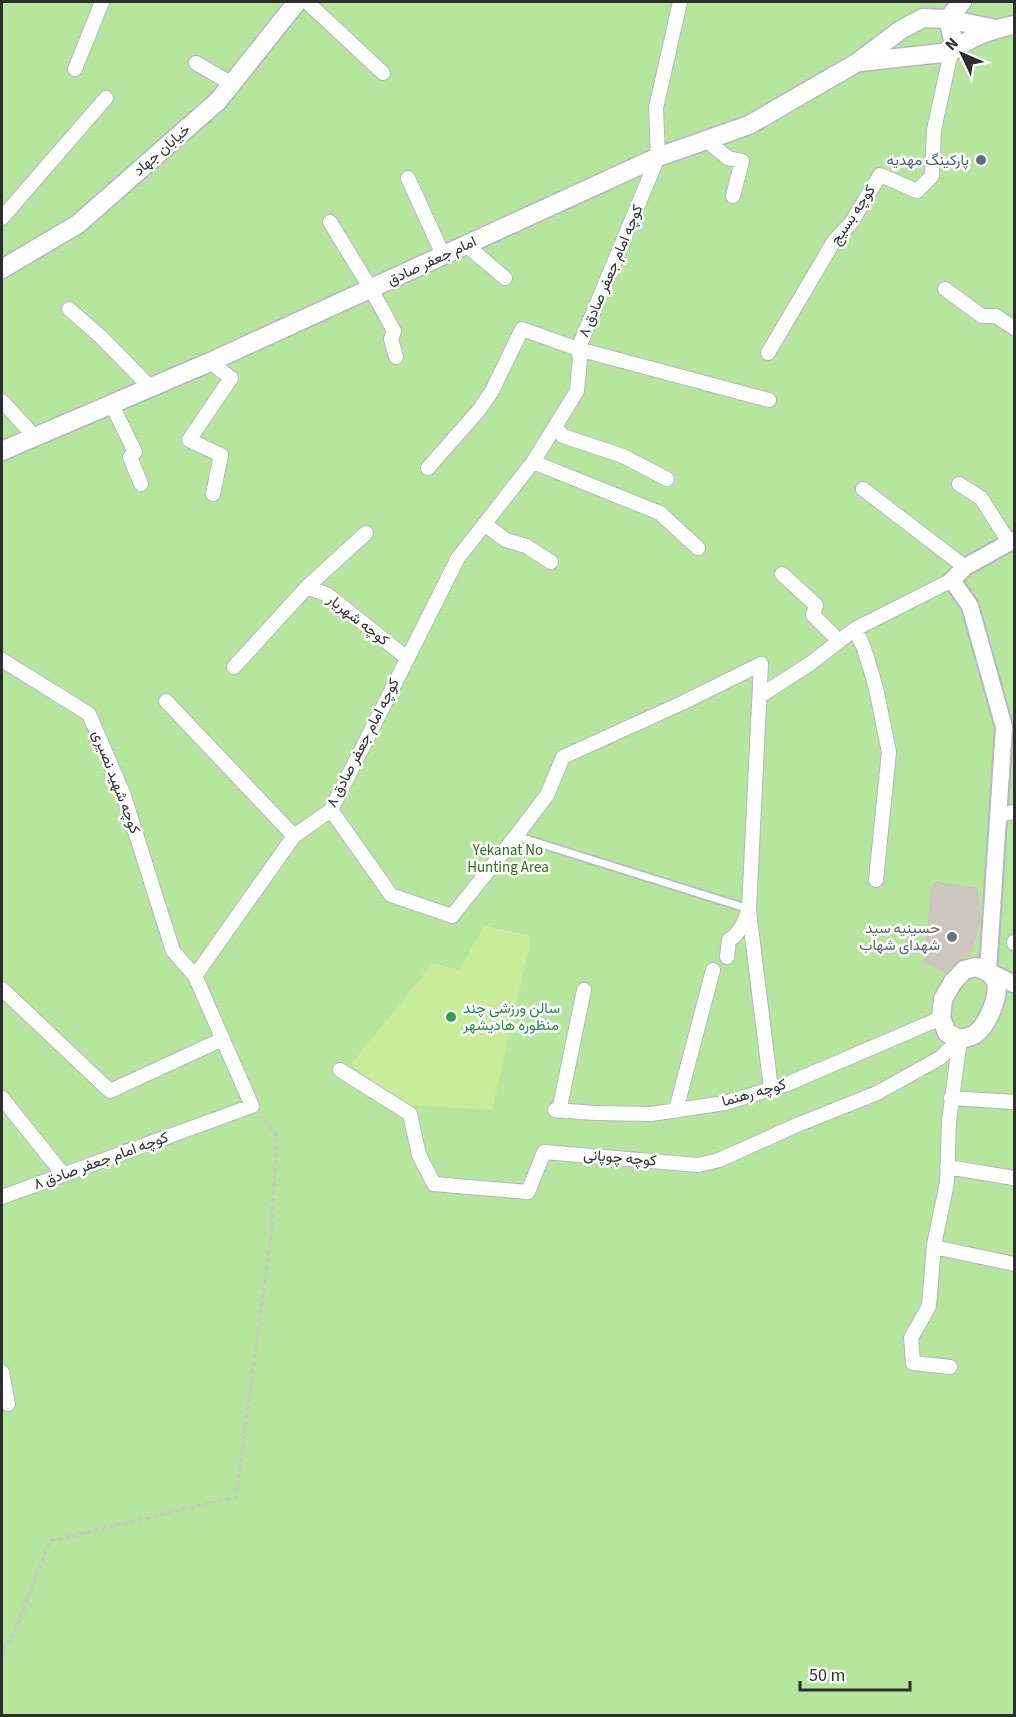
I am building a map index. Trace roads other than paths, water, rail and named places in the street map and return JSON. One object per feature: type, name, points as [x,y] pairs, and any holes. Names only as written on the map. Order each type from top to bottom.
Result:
[{"type":"main road","name":"خیابان جهاد","points":[[2,269],[78,224],[219,101],[297,2]]},
{"type":"main road","points":[[951,52],[954,44],[948,19],[962,2]]},
{"type":"main road","name":"امام جعفر صادق","points":[[2,451],[210,362],[658,157],[749,125],[858,62],[902,29],[923,18],[948,19],[995,29]]},
{"type":"main road","points":[[858,62],[951,52],[958,46],[995,29],[1014,25]]},
{"type":"main road","points":[[902,29],[893,47],[903,56],[909,56]]},
{"type":"main road","points":[[976,967],[988,971],[996,982],[996,995],[992,1010],[975,1035],[960,1040],[947,1033],[941,1018],[944,999],[953,982],[964,970],[976,967]]},
{"type":"street","points":[[75,69],[102,2]]},
{"type":"street","points":[[307,2],[383,73]]},
{"type":"street","points":[[658,157],[656,108],[680,2]]},
{"type":"street","name":"کوچه بسیج","points":[[768,353],[834,242],[851,223],[880,175],[918,191],[932,176],[934,130],[951,52]]},
{"type":"street","points":[[196,63],[232,84]]},
{"type":"street","points":[[2,218],[106,98]]},
{"type":"street","points":[[706,140],[728,158],[742,161],[733,196]]},
{"type":"street","name":"کوچه امام جعفر صادق ۸","points":[[195,976],[294,836],[331,810],[458,558],[532,462],[577,390],[580,358],[578,349],[658,157]]},
{"type":"street","points":[[408,177],[443,255]]},
{"type":"street","points":[[330,222],[394,331],[391,339],[396,357]]},
{"type":"street","points":[[466,245],[505,278]]},
{"type":"street","points":[[945,289],[982,316],[996,316],[1014,328]]},
{"type":"street","points":[[69,309],[101,337],[151,388]]},
{"type":"street","points":[[428,468],[479,410],[492,391],[522,329],[578,349],[769,400]]},
{"type":"street","points":[[210,362],[231,378],[189,440],[221,455],[213,494]]},
{"type":"street","points":[[2,401],[35,437]]},
{"type":"street","points":[[112,405],[135,452],[130,457],[141,484]]},
{"type":"street","points":[[555,427],[563,436],[622,456],[667,479]]},
{"type":"street","points":[[532,462],[660,513],[698,548]]},
{"type":"street","points":[[760,696],[805,667],[855,629],[952,580],[965,567],[1012,541],[981,498],[958,484]]},
{"type":"street","points":[[863,489],[965,567]]},
{"type":"street","points":[[484,524],[506,540],[526,546],[551,562]]},
{"type":"street","points":[[234,666],[307,587],[366,533]]},
{"type":"street","points":[[782,574],[816,605],[813,615],[839,641]]},
{"type":"street","points":[[952,580],[970,606],[1004,727],[1008,753],[1007,814],[988,971],[1014,984]]},
{"type":"street","name":"کوچه شهریار","points":[[307,587],[328,595],[407,658]]},
{"type":"street","points":[[855,629],[864,648],[876,688],[889,752],[876,880]]},
{"type":"street","name":"کوچه شهید نصیری","points":[[2,660],[89,714],[123,793],[173,951],[195,976]]},
{"type":"street","points":[[331,810],[391,894],[452,916],[546,795],[563,757],[761,664],[749,909],[771,1089]]},
{"type":"street","points":[[166,701],[294,836]]},
{"type":"street","points":[[727,957],[729,940],[734,937],[744,922],[749,909]]},
{"type":"street","points":[[676,1110],[713,970]]},
{"type":"street","points":[[2,989],[110,1091],[223,1039],[195,976]]},
{"type":"street","name":"کوچه رهنما","points":[[584,990],[557,1110],[651,1114],[725,1103],[787,1084],[941,1018]]},
{"type":"street","name":"کوچه امام جعفر صادق ۸","points":[[2,1197],[252,1106],[223,1039]]},
{"type":"street","points":[[950,1367],[913,1363],[911,1338],[929,1306],[934,1247],[946,1183],[951,1098],[960,1040]]},
{"type":"street","name":"کوچه چوپانی","points":[[340,1070],[410,1114],[419,1155],[434,1184],[528,1192],[544,1152],[698,1165],[719,1160],[877,1093],[940,1058],[960,1040]]},
{"type":"street","points":[[2,1098],[63,1174]]},
{"type":"street","points":[[951,1098],[1014,1102]]},
{"type":"street","points":[[947,1167],[1014,1178]]},
{"type":"street","points":[[934,1247],[1014,1264]]},
{"type":"street","points":[[2,1372],[8,1404]]},
{"type":"lane","points":[[516,836],[749,909]]},
{"type":"place","name":"پارکینگ مهدیه","points":[[981,160]]},
{"type":"place","name":"حسینیه سید شهدای شهاب","points":[[952,937]]},
{"type":"place","name":"سالن ورزشی چند منظوره هادیشهر","points":[[451,1017]]},
{"type":"park label","name":"Yekanat No Hunting Area","points":[[508,858]]}]
